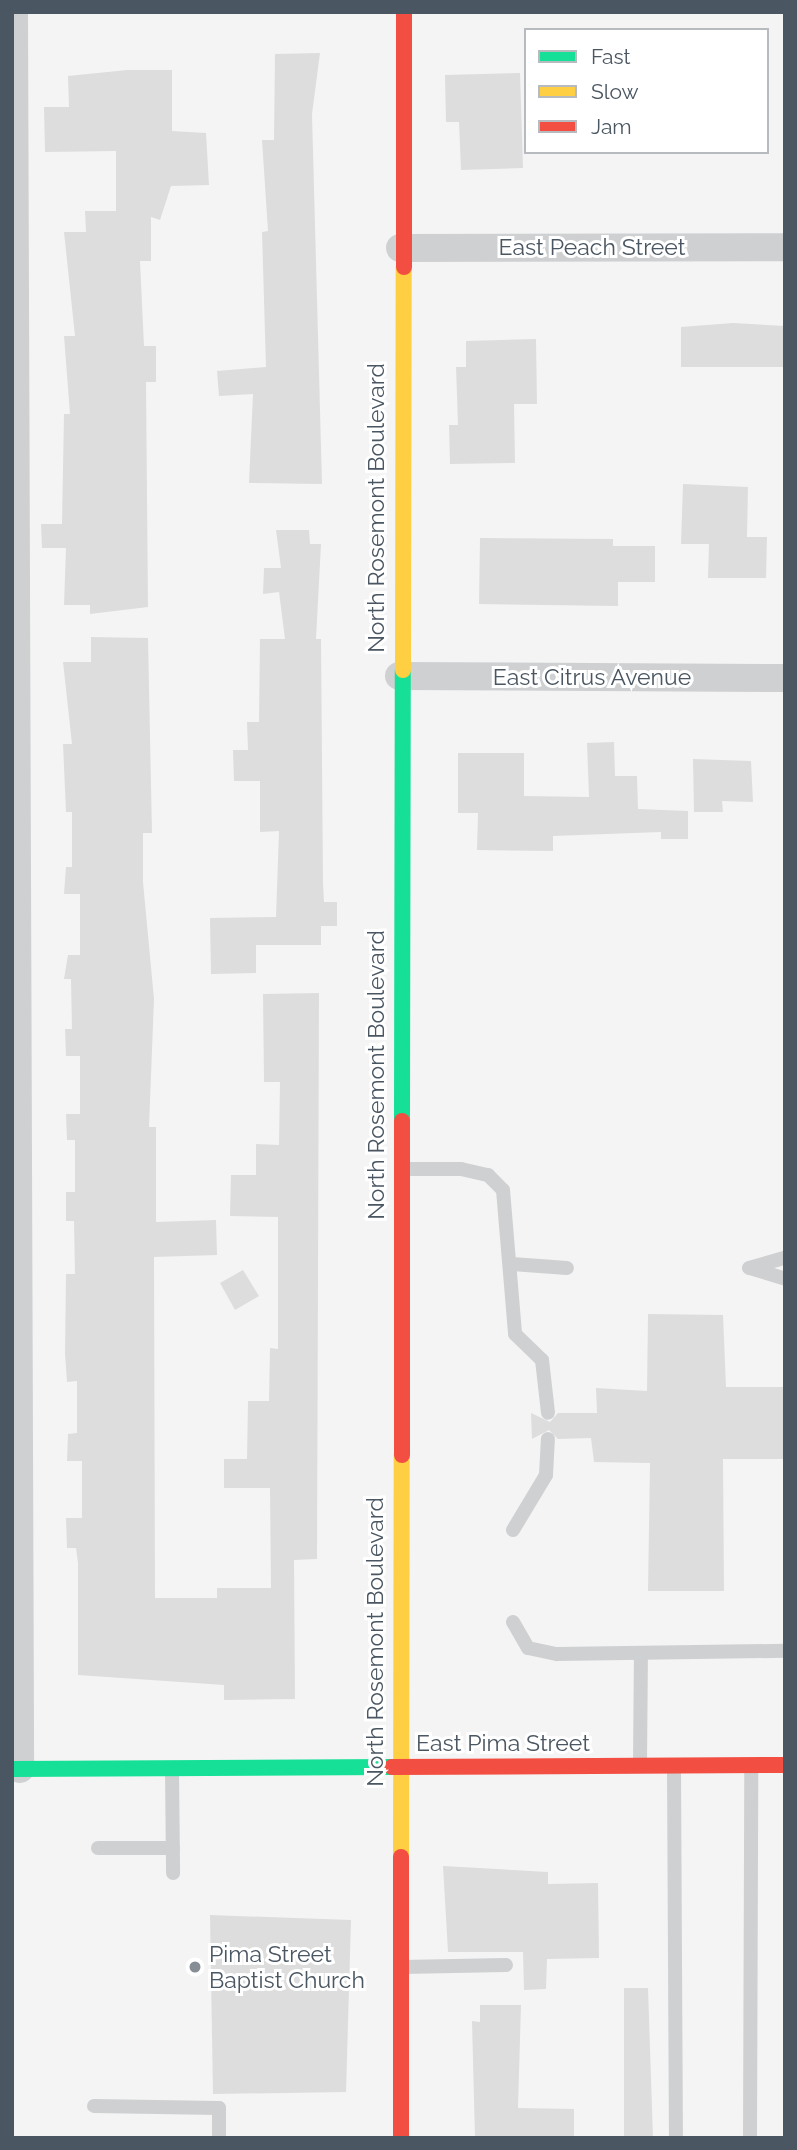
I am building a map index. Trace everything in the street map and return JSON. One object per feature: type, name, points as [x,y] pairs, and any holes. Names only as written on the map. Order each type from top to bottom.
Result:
[{"type":"street","points":[[14,12],[16,1769]]},
{"type":"street","name":"North Rosemont Boulevard","points":[[401,2138],[398,1170],[400,248],[404,12]]},
{"type":"street","name":"East Peach Street","points":[[400,248],[785,247]]},
{"type":"street","name":"East Citrus Avenue","points":[[399,676],[785,678]]},
{"type":"street","name":"East Pima Street","points":[[16,1769],[785,1765]]},
{"type":"lane","points":[[398,1170],[461,1168],[488,1175],[503,1190],[512,1264],[515,1334],[542,1360],[548,1413]]},
{"type":"lane","points":[[785,1258],[748,1268],[785,1279]]},
{"type":"lane","points":[[512,1264],[567,1268]]},
{"type":"lane","points":[[513,1530],[546,1475],[548,1439]]},
{"type":"lane","points":[[513,1622],[528,1648],[556,1654],[785,1651]]},
{"type":"lane","points":[[640,1765],[641,1653]]},
{"type":"lane","points":[[674,1765],[676,2138]]},
{"type":"lane","points":[[750,2138],[751,1765]]},
{"type":"lane","points":[[172,1768],[173,1873]]},
{"type":"lane","points":[[98,1848],[173,1848]]},
{"type":"lane","points":[[400,1967],[506,1965]]},
{"type":"lane","points":[[94,2106],[219,2108],[219,2138]]},
{"type":"building","points":[[320,53],[312,114],[322,484],[249,483],[253,394],[219,396],[217,371],[266,367],[262,232],[268,231],[262,140],[274,140],[275,54]]},
{"type":"building","points":[[127,70],[172,70],[172,131],[206,133],[209,185],[171,186],[160,220],[151,217],[151,261],[140,261],[144,346],[156,346],[156,382],[146,382],[148,607],[90,614],[90,605],[64,605],[66,548],[42,548],[41,524],[62,524],[64,414],[70,414],[64,336],[75,336],[64,232],[86,232],[85,211],[116,211],[116,151],[45,152],[44,107],[69,107],[68,76]]},
{"type":"building","points":[[520,73],[523,168],[461,170],[459,122],[446,122],[445,75]]},
{"type":"building","points":[[733,323],[785,326],[785,367],[681,367],[681,327]]},
{"type":"building","points":[[536,339],[537,404],[514,404],[515,463],[450,464],[449,425],[458,425],[456,367],[466,367],[466,341]]},
{"type":"building","points":[[683,484],[748,487],[747,537],[767,537],[766,578],[708,578],[709,544],[681,544]]},
{"type":"building","points":[[276,530],[309,530],[310,544],[321,544],[316,639],[321,639],[323,883],[324,902],[337,902],[337,926],[321,926],[321,945],[256,945],[256,973],[211,974],[210,918],[276,917],[279,831],[260,832],[260,781],[234,781],[233,750],[248,750],[247,722],[259,722],[260,639],[285,639],[279,592],[263,594],[264,568],[281,568]]},
{"type":"building","points":[[480,538],[613,539],[613,546],[655,546],[655,582],[618,582],[618,606],[479,604]]},
{"type":"building","points":[[91,637],[148,638],[152,833],[143,833],[143,882],[154,999],[149,1127],[156,1127],[156,1222],[216,1220],[217,1255],[154,1257],[155,1598],[217,1598],[217,1588],[271,1588],[270,1488],[224,1488],[224,1459],[247,1459],[248,1401],[269,1401],[270,1348],[278,1349],[278,1217],[230,1216],[231,1175],[256,1175],[256,1144],[279,1145],[280,1082],[264,1082],[263,994],[319,993],[317,1559],[294,1560],[295,1699],[224,1700],[224,1685],[78,1675],[78,1563],[76,1548],[67,1548],[66,1518],[82,1518],[82,1461],[67,1461],[68,1434],[77,1433],[77,1381],[67,1382],[65,1353],[66,1274],[75,1274],[74,1221],[66,1221],[66,1192],[75,1192],[75,1140],[67,1140],[66,1114],[80,1114],[80,1056],[66,1056],[65,1029],[72,1029],[71,979],[64,979],[68,955],[80,955],[80,894],[64,894],[66,867],[72,867],[72,812],[66,812],[63,744],[72,744],[63,662],[91,662]]},
{"type":"building","points":[[614,742],[615,776],[637,776],[638,809],[688,811],[688,839],[661,839],[661,832],[553,836],[553,851],[477,850],[478,813],[458,813],[458,753],[524,753],[524,796],[589,797],[587,743]]},
{"type":"building","points":[[693,759],[751,761],[753,802],[722,801],[723,812],[694,812]]},
{"type":"building","points":[[243,1270],[259,1296],[235,1310],[220,1283]]},
{"type":"building","points":[[648,1314],[723,1315],[726,1387],[785,1387],[785,1459],[723,1459],[724,1591],[648,1591],[650,1463],[594,1462],[591,1438],[558,1439],[549,1430],[532,1439],[531,1413],[550,1422],[558,1413],[597,1413],[596,1388],[647,1391]]},
{"type":"building","points":[[443,1866],[548,1872],[548,1884],[598,1883],[599,1958],[547,1959],[546,1989],[524,1990],[523,1952],[448,1952]]},
{"type":"building","points":[[210,1915],[351,1920],[346,2092],[213,2094]]},
{"type":"building","points":[[624,1988],[648,1988],[653,2138],[624,2138]]},
{"type":"building","points":[[480,2005],[521,2005],[518,2108],[574,2109],[574,2138],[475,2138],[472,2021],[480,2022]]},
{"type":"traffic: fast","points":[[402,1121],[403,670]]},
{"type":"traffic: fast","points":[[12,1769],[392,1767]]},
{"type":"traffic: slow","points":[[403,670],[404,267]]},
{"type":"traffic: slow","points":[[401,1857],[402,1455]]},
{"type":"traffic: jam","points":[[404,12],[404,267]]},
{"type":"traffic: jam","points":[[402,1121],[402,1455]]},
{"type":"traffic: jam","points":[[392,1767],[785,1765]]},
{"type":"traffic: jam","points":[[401,1857],[401,2138]]},
{"type":"place","name":"Pima Street Baptist Church","points":[[195,1967]]}]
